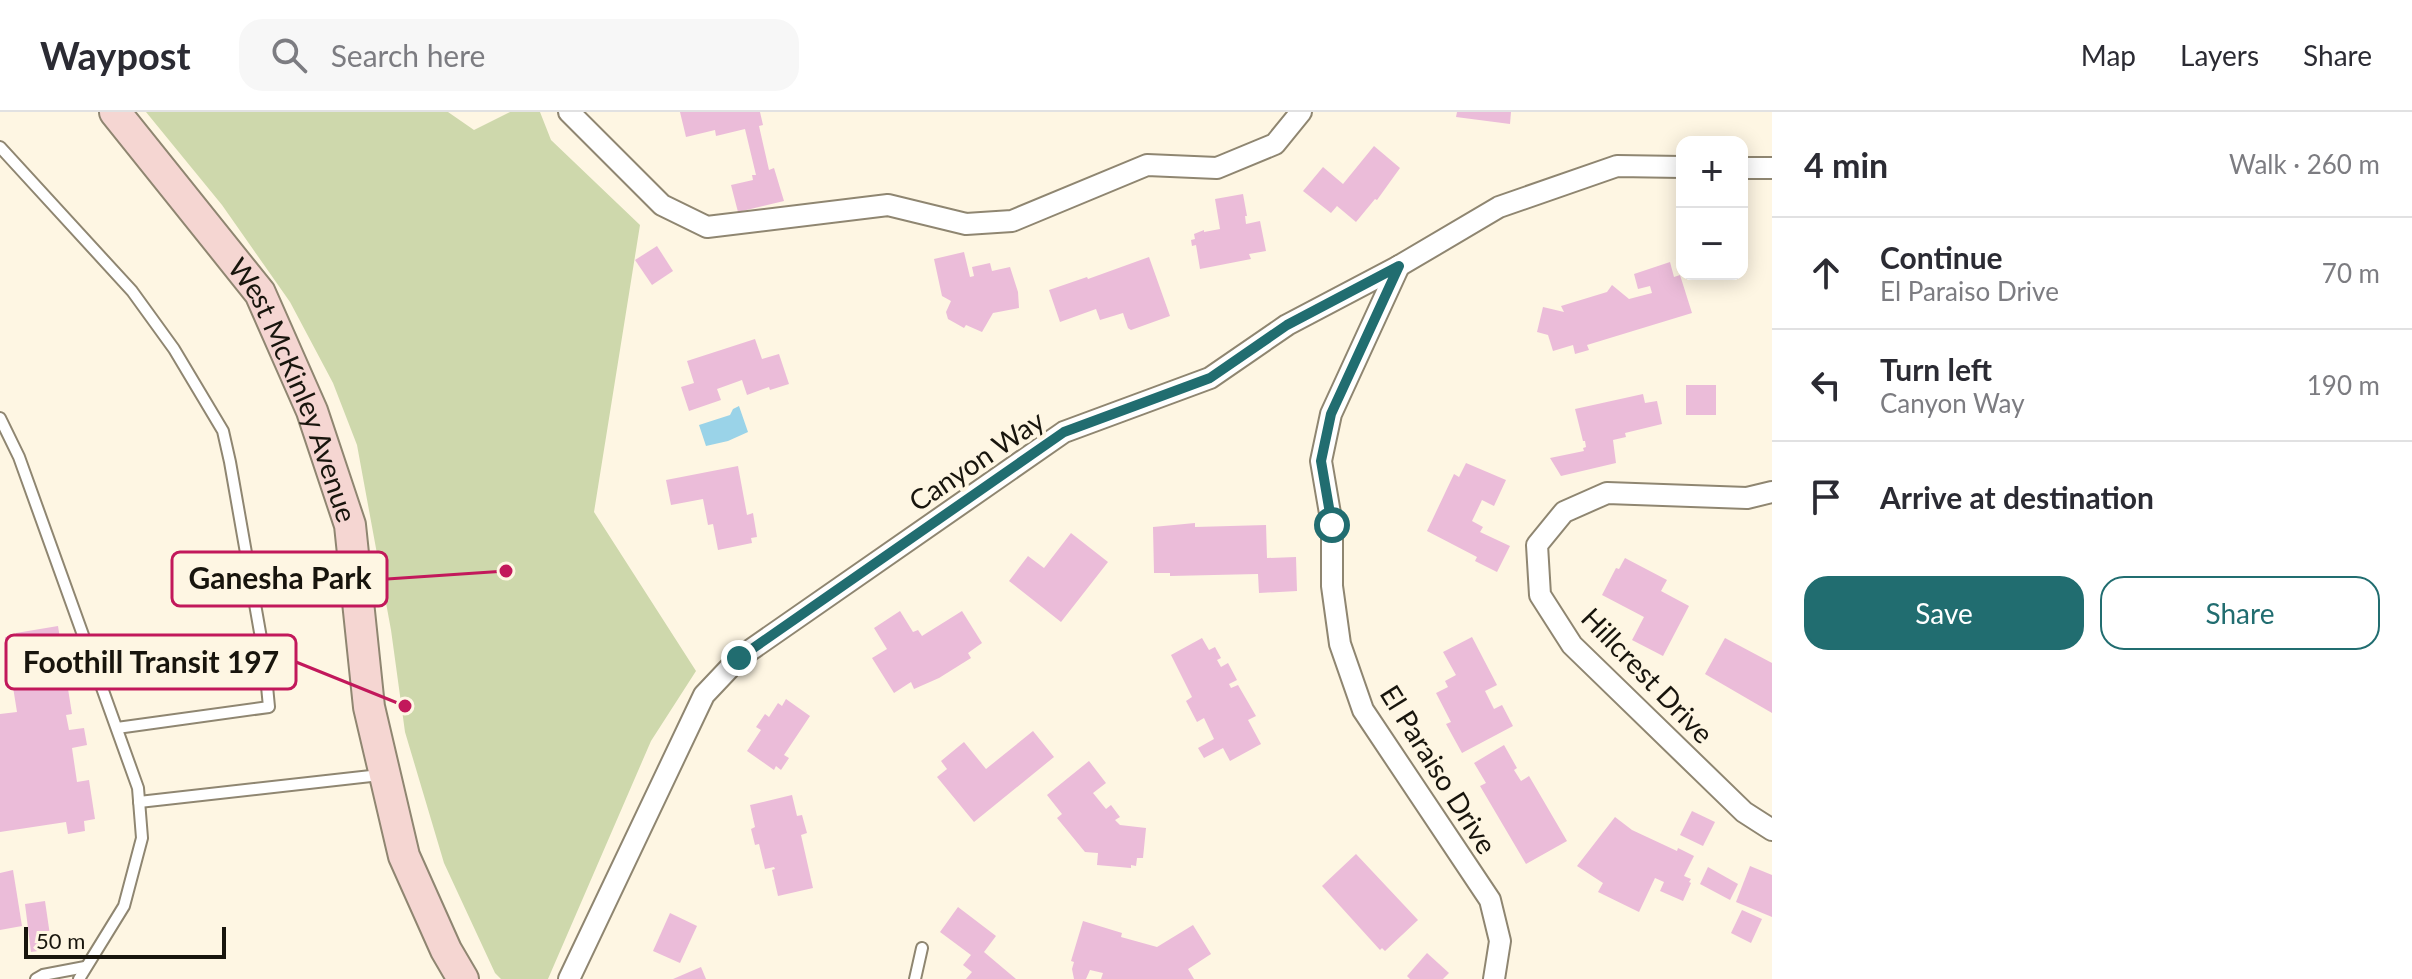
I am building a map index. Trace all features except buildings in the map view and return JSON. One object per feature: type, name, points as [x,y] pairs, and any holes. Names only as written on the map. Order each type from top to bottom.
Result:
[{"type":"main road","name":"West McKinley Avenue","points":[[115,112],[260,293],[312,411],[350,525],[369,707],[404,856],[446,950],[463,979]]},
{"type":"street","points":[[569,112],[662,205],[707,227],[888,205],[966,224],[1012,221],[1147,165],[1217,168],[1275,144],[1301,112]]},
{"type":"street","name":"Canyon Way","points":[[569,979],[704,695],[739,658],[1064,432],[1210,378],[1287,325],[1399,266],[1499,207],[1617,166],[1676,167]]},
{"type":"street","points":[[1748,168],[1772,168]]},
{"type":"street","name":"El Paraiso Drive","points":[[1399,266],[1331,414],[1321,461],[1332,525],[1332,586],[1340,644],[1363,710],[1490,900],[1500,941],[1494,979]]},
{"type":"street","name":"Hillcrest Drive","points":[[1772,492],[1747,498],[1607,493],[1564,512],[1537,545],[1540,595],[1572,645],[1744,812],[1772,830]]},
{"type":"lane","points":[[0,147],[132,291],[174,349],[223,431],[230,462],[264,655],[269,707],[117,728]]},
{"type":"lane","points":[[0,418],[19,457],[138,788],[142,838],[124,906],[79,979]]},
{"type":"lane","points":[[139,802],[384,774]]},
{"type":"lane","points":[[915,979],[922,948]]},
{"type":"lane","points":[[36,979],[85,967]]},
{"type":"green space","points":[[146,112],[448,112],[474,130],[510,112],[540,112],[551,140],[640,225],[594,512],[696,671],[651,741],[548,979],[501,979],[495,973],[444,863],[405,732],[391,630],[357,445],[333,383],[290,302],[222,205]]},
{"type":"water","points":[[739,406],[748,432],[706,446],[699,425],[730,415]]},
{"type":"place","name":"Ganesha Park","points":[[506,571]]},
{"type":"place","name":"Foothill Transit 197","points":[[405,706]]},
{"type":"route","points":[[739,658],[1064,432],[1210,378],[1287,325],[1399,266],[1331,414],[1321,461],[1332,525]]}]
